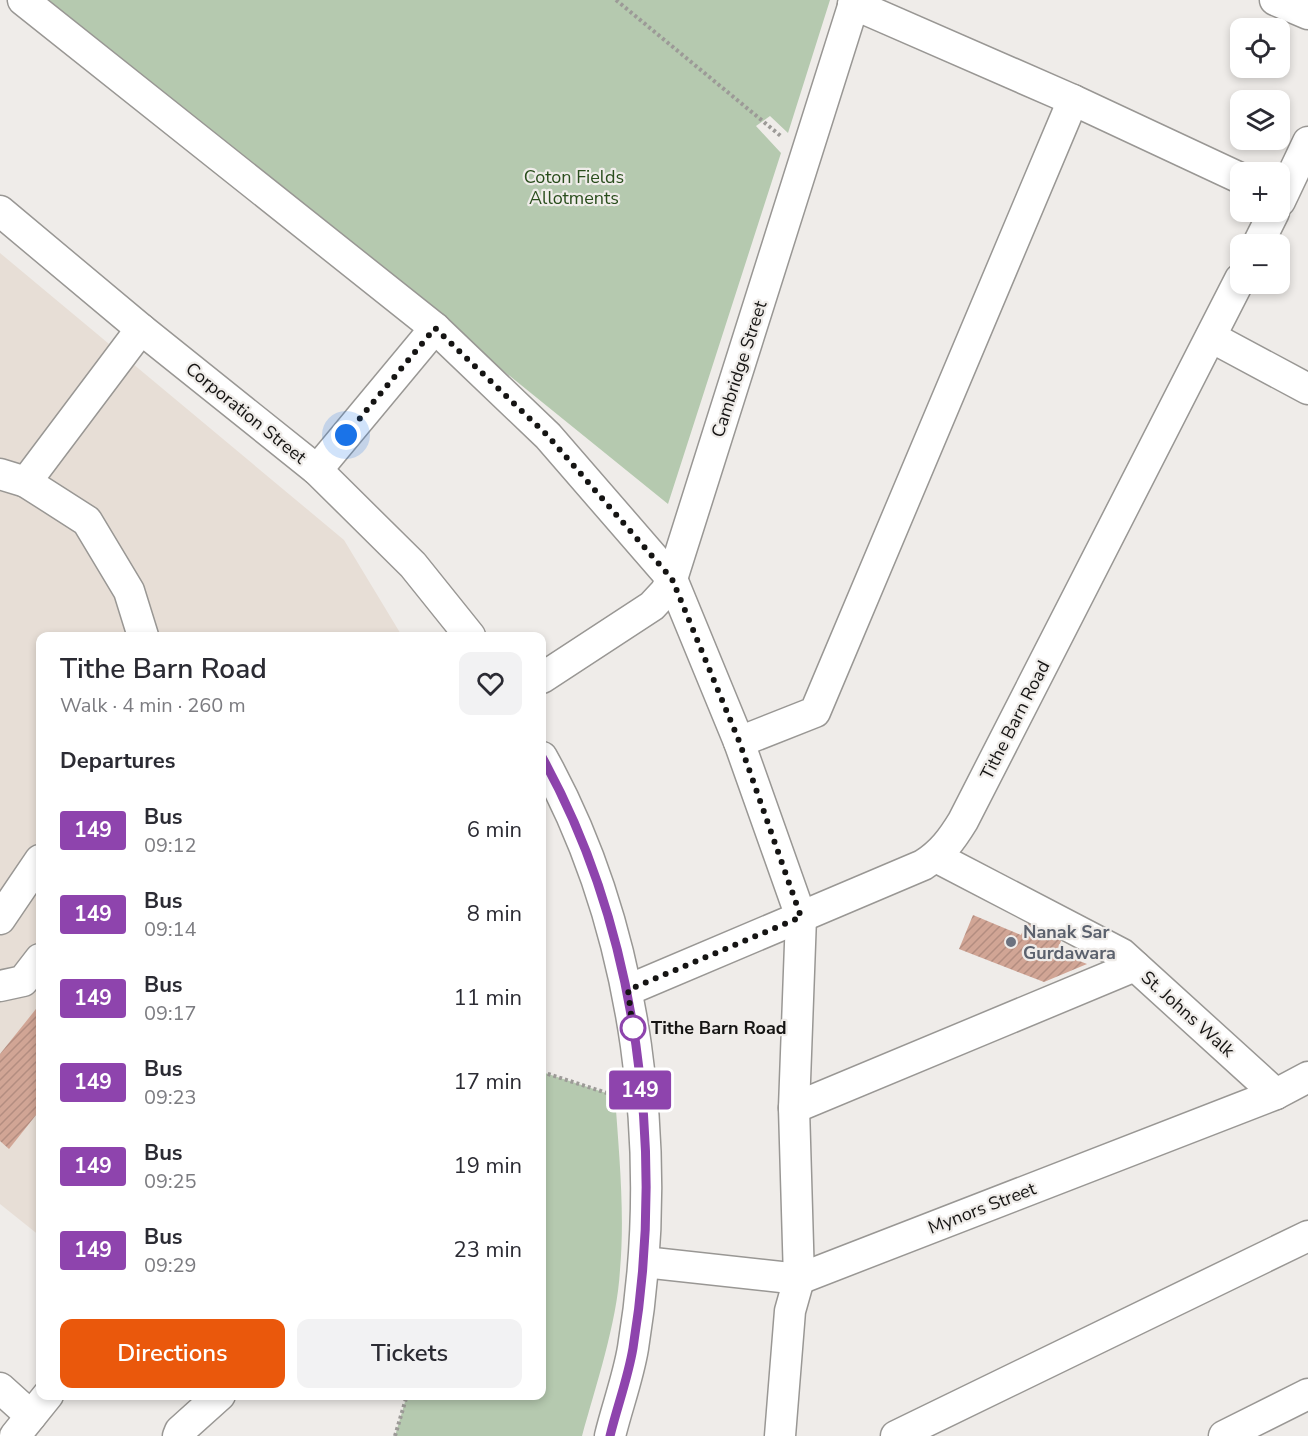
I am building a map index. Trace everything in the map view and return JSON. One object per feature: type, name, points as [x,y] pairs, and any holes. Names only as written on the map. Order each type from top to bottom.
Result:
[{"type":"street","points":[[24,0],[435,328],[548,436],[672,579],[739,741],[801,917],[794,1108],[799,1278],[790,1311],[780,1436]]},
{"type":"street","points":[[1275,0],[1308,14]]},
{"type":"street","points":[[854,2],[1230,172]]},
{"type":"street","name":"Cambridge Street","points":[[546,675],[652,606],[672,579],[854,2]]},
{"type":"street","points":[[739,741],[815,712],[1073,100]]},
{"type":"street","points":[[1290,179],[1308,142]]},
{"type":"street","name":"Corporation Street","points":[[0,211],[141,329],[317,470],[413,565],[467,632]]},
{"type":"street","name":"Tithe Barn Road","points":[[628,990],[923,865],[948,844],[963,821],[1232,294]]},
{"type":"street","points":[[317,470],[435,328]]},
{"type":"street","points":[[141,329],[13,478],[87,521],[129,591],[142,632]]},
{"type":"street","points":[[1211,337],[1308,389]]},
{"type":"street","points":[[546,765],[576,827],[604,899],[628,990],[641,1093],[647,1188],[644,1262],[633,1350],[610,1436]]},
{"type":"street","name":"St. Johns Walk","points":[[936,856],[1122,954],[1276,1094]]},
{"type":"street","points":[[0,919],[36,866]]},
{"type":"street","points":[[0,987],[22,981],[36,963]]},
{"type":"street","points":[[794,1108],[1135,966]]},
{"type":"street","name":"Mynors Street","points":[[644,1262],[799,1278],[1276,1094],[1308,1077]]},
{"type":"street","points":[[896,1436],[1308,1236]]},
{"type":"street","points":[[0,1388],[32,1416]]},
{"type":"street","points":[[1224,1436],[1308,1394]]},
{"type":"street","points":[[178,1436],[180,1431],[214,1400]]},
{"type":"path","points":[[616,0],[807,156]]},
{"type":"path","points":[[546,1073],[615,1096],[641,1093]]},
{"type":"path","points":[[395,1436],[406,1400]]},
{"type":"shaded area","points":[[0,253],[344,540],[400,632],[36,632],[36,1233],[0,1204]]},
{"type":"green space","name":"Coton Fields Allotments","points":[[45,0],[830,0],[788,133],[770,116],[756,126],[781,153],[668,504]]},
{"type":"green space","points":[[546,1073],[615,1096],[622,1205],[618,1290],[605,1354],[582,1436],[395,1436],[406,1400],[546,1400]]},
{"type":"building","name":"Nanak Sar Gurdawara","points":[[1030,913],[1066,927],[1057,952],[1087,964],[1044,982],[959,949],[973,915],[1021,935]]},
{"type":"building","points":[[36,1009],[36,1115],[9,1149],[0,1141],[0,1054]]},
{"type":"bus line","name":"149","points":[[546,765],[576,827],[604,899],[628,990],[641,1093],[647,1188],[644,1262],[633,1350],[610,1436]]},
{"type":"place","name":"Nanak Sar Gurdawara","points":[[1011,942]]},
{"type":"place","name":"Tithe Barn Road","points":[[633,1028]]},
{"type":"route","points":[[346,435],[435,328],[548,436],[672,579],[739,741],[801,917],[628,990],[633,1031],[633,1028]]}]
